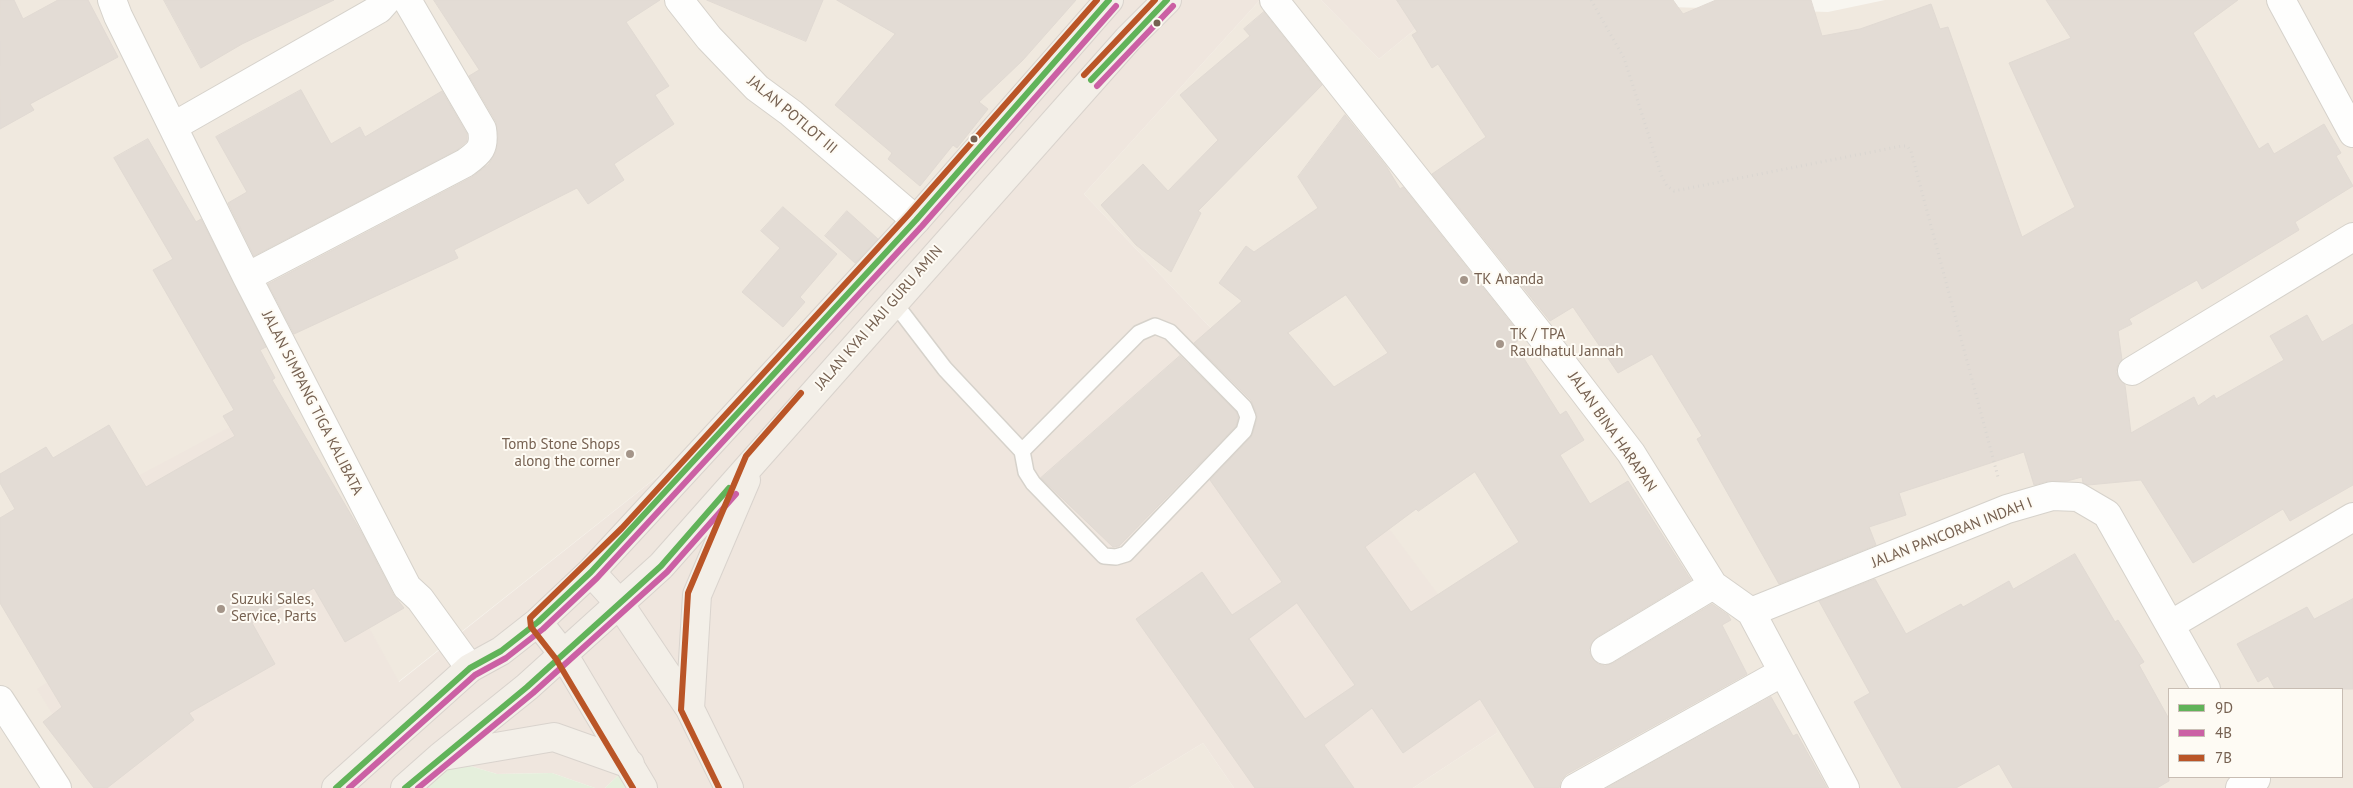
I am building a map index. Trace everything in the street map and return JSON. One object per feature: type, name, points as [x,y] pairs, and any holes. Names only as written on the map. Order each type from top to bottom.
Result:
[{"type":"main road","points":[[336,788],[465,662],[501,651],[538,622],[591,572],[916,220],[1109,0]]},
{"type":"main road","name":"JALAN KYAI HAJI GURU AMIN","points":[[405,788],[440,757],[527,687],[660,566],[893,301],[1128,39],[1168,0]]},
{"type":"main road","points":[[690,709],[698,595],[754,460]]},
{"type":"main road","points":[[591,572],[619,603],[690,709],[729,788]]},
{"type":"main road","points":[[538,622],[564,654],[643,788]]},
{"type":"main road","points":[[440,757],[554,737],[630,764]]},
{"type":"street","name":"JALAN SIMPANG TIGA KALIBATA","points":[[112,0],[118,16],[247,277],[407,586],[420,599],[465,662]]},
{"type":"street","points":[[174,126],[379,9],[387,0]]},
{"type":"street","points":[[247,277],[478,154],[484,141],[482,129],[407,0]]},
{"type":"street","name":"JALAN POTLOT III","points":[[679,0],[709,38],[757,88],[791,113],[916,220]]},
{"type":"street","name":"JALAN BINA HARAPAN","points":[[1274,0],[1546,342],[1630,453],[1713,585],[1751,612],[1845,788]]},
{"type":"street","points":[[2281,0],[2353,133]]},
{"type":"street","points":[[2132,371],[2353,237]]},
{"type":"street","name":"JALAN PANCORAN INDAH I","points":[[1751,612],[2007,509],[2052,496],[2078,497],[2107,514],[2205,688]]},
{"type":"street","points":[[2170,625],[2353,517]]},
{"type":"street","points":[[1605,650],[1713,585]]},
{"type":"street","points":[[1575,788],[1783,672]]},
{"type":"street","points":[[0,700],[57,788]]},
{"type":"lane","points":[[893,301],[945,369],[1022,451],[1026,472],[1033,483],[1104,556],[1116,557],[1126,554],[1244,430],[1248,417],[1244,406],[1170,332],[1155,326],[1139,333],[1022,451]]},
{"type":"path","points":[[1591,0],[1624,58],[1662,177],[1667,186],[1674,191],[1902,146],[1907,146],[1912,151],[2007,509]]},
{"type":"shaded area","points":[[0,0],[1094,0],[749,404],[398,682],[252,415],[98,788],[0,788]]},
{"type":"shaded area","points":[[1094,0],[1260,0],[1084,194],[1346,471],[1481,652],[1497,733],[1413,788],[1234,788],[1203,743],[1129,788],[643,788],[630,764],[605,788],[595,788],[552,773],[497,774],[440,757],[405,788],[98,788],[37,689],[178,596],[121,485],[252,415],[399,682],[749,404]]},
{"type":"shaded area","points":[[1260,0],[1321,0],[1379,59],[1451,0],[1828,12],[1885,0],[2353,0],[2353,788],[1413,788],[1497,733],[1346,471],[1084,194]]},
{"type":"shaded area","points":[[1321,0],[1451,0],[1379,59]]},
{"type":"shaded area","points":[[1203,743],[1234,788],[1129,788]]},
{"type":"green space","points":[[440,757],[497,774],[552,773],[595,788],[405,788]]},
{"type":"green space","points":[[630,764],[643,788],[605,788]]},
{"type":"building","points":[[0,0],[14,0],[23,19],[58,0],[88,0],[118,57],[30,104],[34,110],[0,129]]},
{"type":"building","points":[[164,0],[334,0],[242,44],[201,68]]},
{"type":"building","points":[[434,0],[660,0],[626,22],[669,86],[655,95],[674,124],[614,164],[624,180],[588,204],[577,188],[454,250],[458,258],[294,334],[268,284],[472,177],[489,164],[496,151],[498,136],[496,122],[469,76],[479,70]]},
{"type":"building","points":[[707,0],[823,0],[806,41]]},
{"type":"building","points":[[837,0],[1076,0],[1023,60],[979,102],[988,109],[957,148],[953,145],[920,186],[888,159],[892,153],[835,105],[895,34]]},
{"type":"building","points":[[1397,0],[1673,0],[1683,14],[1716,0],[1811,0],[1822,36],[1860,29],[1931,4],[1940,29],[1948,27],[2022,237],[2075,207],[2009,63],[2071,38],[2046,0],[2238,0],[2193,33],[2259,149],[2268,143],[2274,154],[2324,124],[2341,153],[2336,156],[2353,186],[2295,222],[2299,230],[2202,289],[2197,280],[2129,319],[2132,324],[2118,331],[2122,360],[2118,364],[2116,372],[2119,379],[2125,385],[2131,433],[2194,397],[2198,406],[2214,395],[2216,399],[2284,360],[2270,336],[2307,315],[2322,342],[2353,324],[2353,485],[2290,521],[2283,509],[2193,563],[2141,480],[2088,485],[2083,483],[2082,477],[2067,481],[2048,481],[2034,485],[2024,452],[1899,493],[1906,515],[1869,527],[1876,545],[1779,584],[1697,439],[1702,436],[1652,354],[1618,373],[1573,307],[1550,321],[1432,174],[1486,137],[1438,64],[1432,68],[1412,35],[1417,32]]},
{"type":"building","points":[[1264,12],[1322,85],[1198,211],[1201,213],[1171,272],[1136,245],[1101,205],[1143,164],[1168,191],[1218,140],[1180,95],[1250,36],[1244,29]]},
{"type":"building","points":[[301,90],[331,144],[360,127],[365,137],[442,91],[467,134],[467,141],[457,150],[254,256],[228,203],[247,192],[216,137]]},
{"type":"building","points":[[1345,115],[1386,166],[1400,189],[1403,187],[1523,338],[1514,343],[1560,415],[1566,411],[1584,440],[1560,455],[1590,504],[1628,481],[1691,580],[1597,637],[1592,642],[1589,650],[1592,658],[1598,664],[1605,666],[1613,663],[1712,604],[1728,615],[1731,620],[1722,625],[1747,674],[1567,774],[1561,780],[1559,788],[1535,788],[1480,699],[1403,753],[1372,708],[1324,745],[1354,788],[1255,788],[1136,619],[1202,572],[1232,615],[1282,582],[1210,480],[1251,437],[1257,420],[1257,414],[1251,400],[1194,343],[1242,301],[1219,283],[1246,246],[1254,252],[1318,208],[1298,177]],"holes":[[[1346,295],[1388,353],[1334,387],[1288,333]],[[1475,472],[1519,542],[1411,612],[1365,547],[1416,509],[1418,511]],[[1297,603],[1355,685],[1305,719],[1249,639]]]},
{"type":"building","points":[[148,139],[196,222],[201,219],[266,347],[260,350],[275,378],[272,380],[364,537],[393,594],[404,608],[345,642],[314,588],[252,623],[275,664],[189,713],[194,720],[107,788],[94,788],[43,722],[62,707],[0,603],[0,518],[15,509],[0,483],[0,474],[46,447],[53,458],[109,425],[146,487],[235,436],[223,416],[234,410],[153,270],[173,259],[114,158]]},
{"type":"building","points":[[783,207],[837,254],[800,297],[805,302],[783,327],[742,292],[780,248],[761,231]]},
{"type":"building","points":[[847,211],[878,239],[855,263],[825,236]]},
{"type":"building","points":[[1180,356],[1236,412],[1238,418],[1236,426],[1119,546],[1113,547],[1041,478]]},
{"type":"building","points":[[2075,554],[2115,622],[2118,620],[2144,662],[2139,665],[2168,717],[2169,781],[2157,788],[2013,788],[1999,764],[1956,788],[1902,788],[1854,702],[1870,693],[1819,601],[1875,579],[1906,634],[1961,604],[1963,607],[2009,581],[2013,589]]},
{"type":"building","points":[[2353,599],[2353,689],[2274,688],[2268,676],[2258,682],[2237,644],[2307,607],[2314,619]]},
{"type":"building","points":[[1771,697],[1793,736],[1797,734],[1827,788],[1607,788]]},
{"type":"transit line","name":"7B","points":[[633,788],[556,659],[531,627],[530,618],[622,528],[909,214],[1097,0]]},
{"type":"transit line","name":"9D","points":[[336,788],[470,668],[501,651],[538,622],[591,572],[916,220],[1109,0]]},
{"type":"transit line","name":"7B","points":[[1084,75],[1155,0]]},
{"type":"transit line","name":"9D","points":[[1091,80],[1167,0]]},
{"type":"transit line","name":"4B","points":[[349,788],[475,675],[506,658],[543,629],[597,578],[922,226],[1116,6]]},
{"type":"transit line","name":"4B","points":[[1097,86],[1173,6]]},
{"type":"transit line","name":"7B","points":[[719,788],[681,710],[688,593],[746,456],[801,393]]},
{"type":"transit line","name":"9D","points":[[405,788],[527,687],[661,566],[729,488]]},
{"type":"transit line","name":"4B","points":[[418,788],[533,693],[667,572],[736,494]]},
{"type":"place","name":"TK Ananda","points":[[1464,280]]},
{"type":"place","name":"TK / TPA Raudhatul Jannah","points":[[1500,344]]},
{"type":"place","name":"Tomb Stone Shops along the corner","points":[[630,454]]},
{"type":"place","name":"Suzuki Sales, Service, Parts","points":[[221,609]]}]
